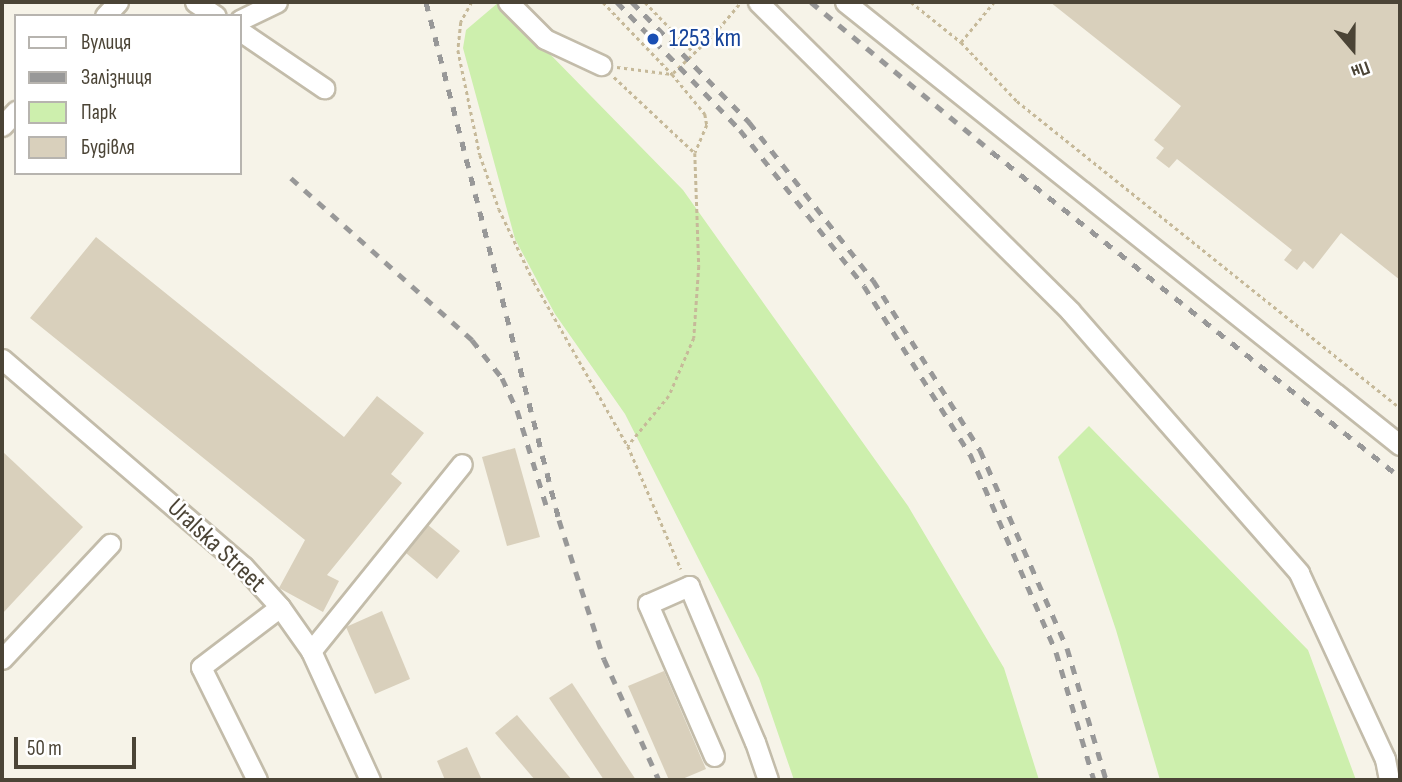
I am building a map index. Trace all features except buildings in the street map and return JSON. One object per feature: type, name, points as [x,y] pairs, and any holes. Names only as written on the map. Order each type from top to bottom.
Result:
[{"type":"street","points":[[195,2],[213,14]]},
{"type":"street","points":[[242,19],[277,2]]},
{"type":"street","points":[[508,2],[545,39],[601,65]]},
{"type":"street","points":[[758,2],[1070,310],[1298,573],[1385,759],[1389,780]]},
{"type":"street","points":[[845,2],[1400,444]]},
{"type":"street","points":[[242,32],[324,88]]},
{"type":"street","points":[[2,126],[14,113]]},
{"type":"street","name":"Uralska Street","points":[[2,359],[243,566],[280,607],[311,651],[369,780]]},
{"type":"street","points":[[311,651],[462,464]]},
{"type":"street","points":[[2,659],[110,544]]},
{"type":"street","points":[[714,756],[648,604],[689,586],[755,742],[768,780]]},
{"type":"street","points":[[257,780],[201,667],[280,607]]},
{"type":"path","points":[[472,2],[461,22],[458,50],[480,155],[499,209],[534,282],[628,446],[689,586]]},
{"type":"path","points":[[603,2],[672,74],[705,114],[707,125],[695,153],[699,266],[694,338],[669,396],[628,446]]},
{"type":"path","points":[[645,2],[694,53]]},
{"type":"path","points":[[672,74],[714,34],[741,2]]},
{"type":"path","points":[[911,2],[961,42],[1017,100],[1400,408]]},
{"type":"path","points":[[961,42],[994,2]]},
{"type":"path","points":[[601,65],[695,153]]},
{"type":"path","points":[[601,65],[672,74]]},
{"type":"green space","points":[[499,2],[683,190],[908,506],[1004,668],[1039,780],[794,780],[759,678],[625,414],[555,314],[515,239],[463,48],[466,30]]},
{"type":"green space","points":[[1089,426],[1308,650],[1356,780],[1160,780],[1116,630],[1058,457]]},
{"type":"railway","points":[[426,2],[559,520],[604,659],[659,780]]},
{"type":"railway","points":[[617,2],[740,130],[864,286],[970,454],[1056,652],[1094,780]]},
{"type":"railway","points":[[632,2],[749,122],[873,280],[980,450],[1067,648],[1106,780]]},
{"type":"railway","points":[[811,2],[992,152],[1400,477]]},
{"type":"railway","points":[[291,178],[472,340],[502,378],[517,410],[546,505]]},
{"type":"place","name":"1253 km","points":[[653,39]]}]
